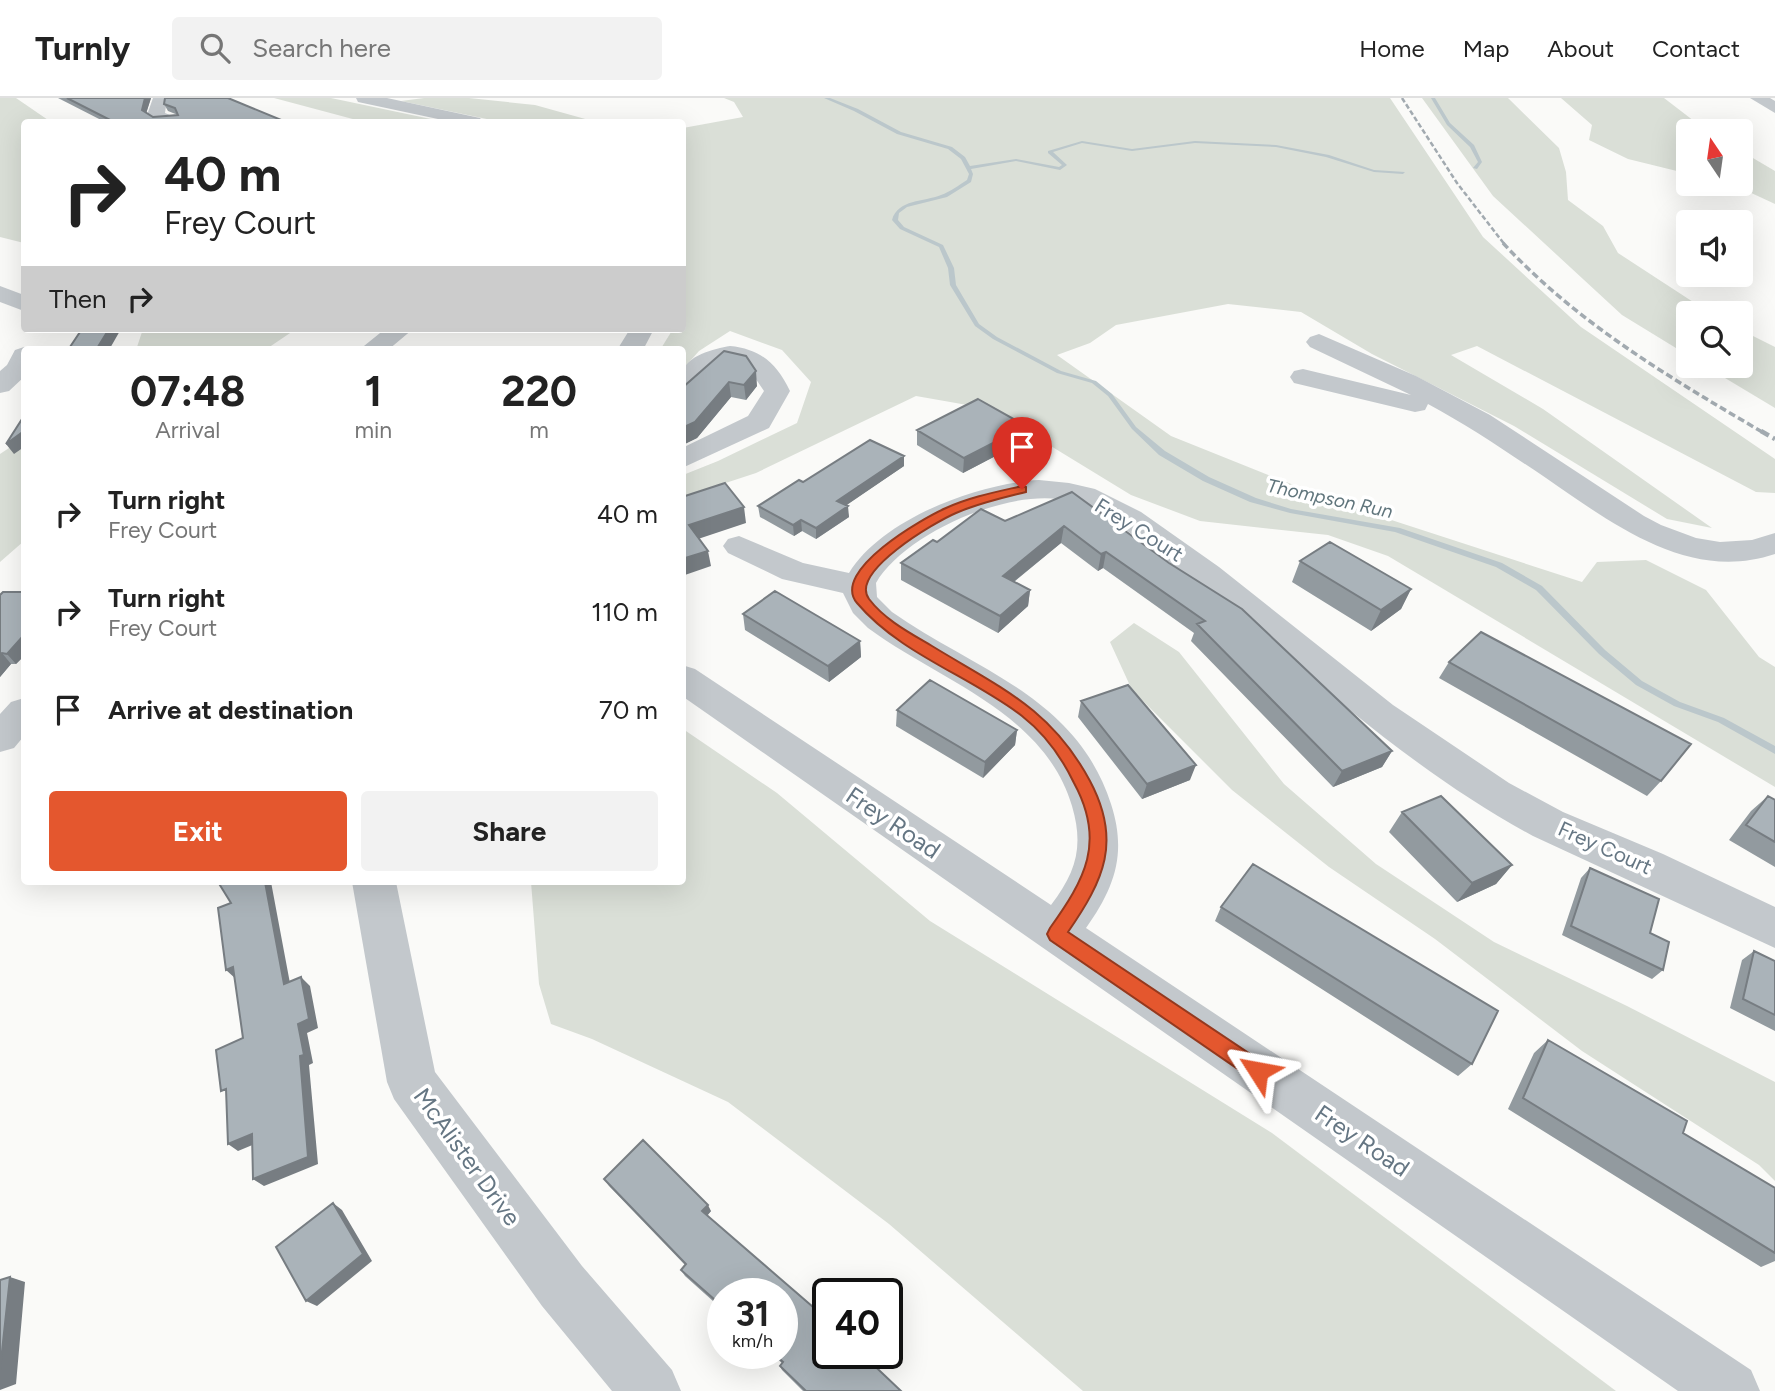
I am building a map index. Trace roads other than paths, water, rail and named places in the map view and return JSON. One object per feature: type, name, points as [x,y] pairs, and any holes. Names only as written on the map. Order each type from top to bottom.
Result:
[{"type":"street","points":[[364,98],[460,119]]},
{"type":"street","points":[[1758,98],[1775,108]]},
{"type":"street","points":[[159,99],[156,116],[164,119]]},
{"type":"street","points":[[0,293],[21,303]]},
{"type":"street","points":[[378,346],[395,333]]},
{"type":"street","points":[[1319,342],[1407,382],[1475,419],[1633,523],[1656,534],[1706,550],[1739,554],[1755,552],[1775,543]]},
{"type":"street","points":[[686,385],[707,361],[740,354],[751,356],[771,377],[777,391],[759,422],[686,456]]},
{"type":"street","points":[[0,385],[18,369],[21,363]]},
{"type":"street","points":[[1303,377],[1475,419]]},
{"type":"street","name":"Frey Court","points":[[858,586],[867,569],[886,550],[948,512],[980,499],[1037,487],[1077,493],[1133,522],[1219,582],[1408,736],[1478,783],[1546,823],[1775,928]]},
{"type":"street","points":[[739,546],[794,572],[858,586],[860,599],[889,626],[1028,713],[1055,739],[1075,768],[1091,799],[1098,834],[1096,866],[1082,897],[1056,934]]},
{"type":"street","name":"Frey Road","points":[[686,681],[1730,1391]]},
{"type":"street","points":[[0,738],[21,715]]},
{"type":"street","name":"McAlister Drive","points":[[375,885],[412,1082],[562,1286],[651,1391]]},
{"type":"waterway","name":"Thompson Run","points":[[826,98],[856,110],[899,133],[950,148],[963,158],[971,174],[969,181],[945,196],[905,206],[897,212],[895,220],[902,228],[941,246],[951,268],[953,285],[977,325],[995,338],[1059,372],[1094,382],[1110,395],[1134,428],[1162,453],[1206,479],[1253,500],[1290,511],[1397,530],[1499,565],[1539,588],[1602,652],[1639,683],[1677,704],[1721,720],[1775,750]]},
{"type":"waterway","points":[[1433,98],[1449,124],[1475,151],[1480,162],[1475,168]]},
{"type":"waterway","points":[[969,168],[1016,160],[1060,169],[1065,165],[1050,152],[1082,142],[1132,150],[1195,142],[1276,146],[1327,156],[1374,171],[1403,173]]},
{"type":"railway","points":[[1402,98],[1457,183],[1505,245]]},
{"type":"railway","points":[[1505,245],[1562,299],[1593,324],[1660,370],[1764,433]]},
{"type":"railway","points":[[1761,431],[1775,439]]}]
